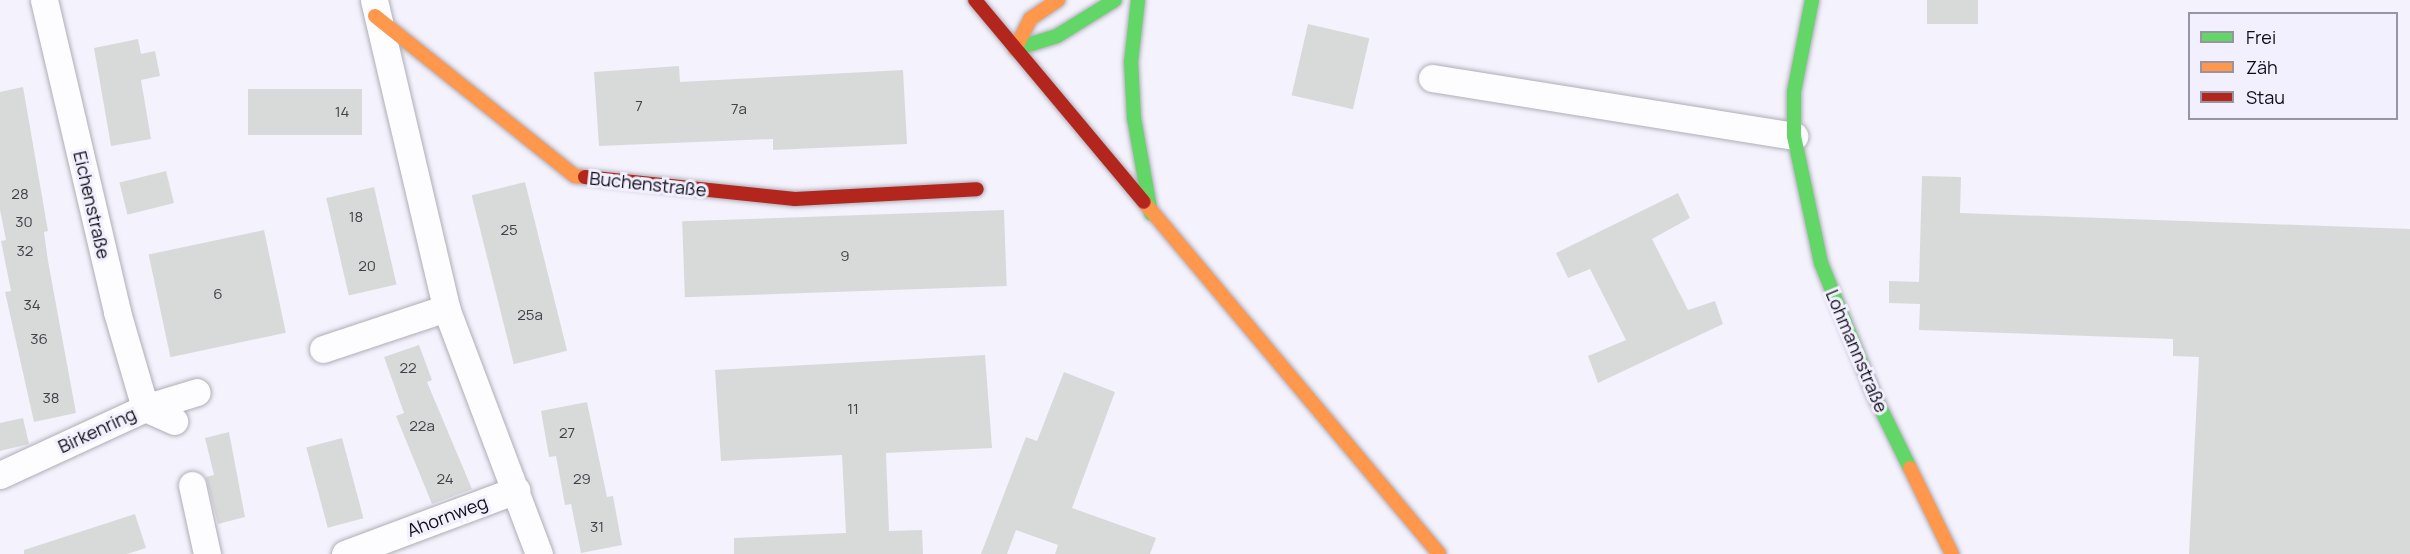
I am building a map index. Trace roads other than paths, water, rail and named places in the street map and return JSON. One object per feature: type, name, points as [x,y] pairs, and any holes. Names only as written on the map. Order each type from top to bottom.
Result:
[{"type":"main road","points":[[975,0],[1412,525],[1439,554]]},
{"type":"main road","points":[[1015,49],[1030,19],[1058,0]]},
{"type":"main road","points":[[1015,49],[1057,36],[1115,0]]},
{"type":"main road","points":[[1138,0],[1131,62],[1134,118],[1151,213]]},
{"type":"main road","name":"Lohmannstraße","points":[[1812,0],[1794,92],[1794,136],[1821,263],[1876,399],[1952,554]]},
{"type":"main road","name":"Buchenstraße","points":[[374,8],[575,176],[795,199],[977,189]]},
{"type":"main road","points":[[1412,525],[1429,554]]},
{"type":"street","name":"Eichenstraße","points":[[44,0],[117,312],[145,408]]},
{"type":"street","name":"Buchenstraße","points":[[374,8],[446,308],[539,554]]},
{"type":"street","points":[[1432,78],[1794,136]]},
{"type":"street","points":[[324,350],[446,308]]},
{"type":"street","name":"Birkenring","points":[[0,475],[145,408],[196,392]]},
{"type":"street","points":[[145,408],[174,421]]},
{"type":"street","points":[[192,485],[207,554]]},
{"type":"street","name":"Ahornweg","points":[[345,554],[516,490]]}]
